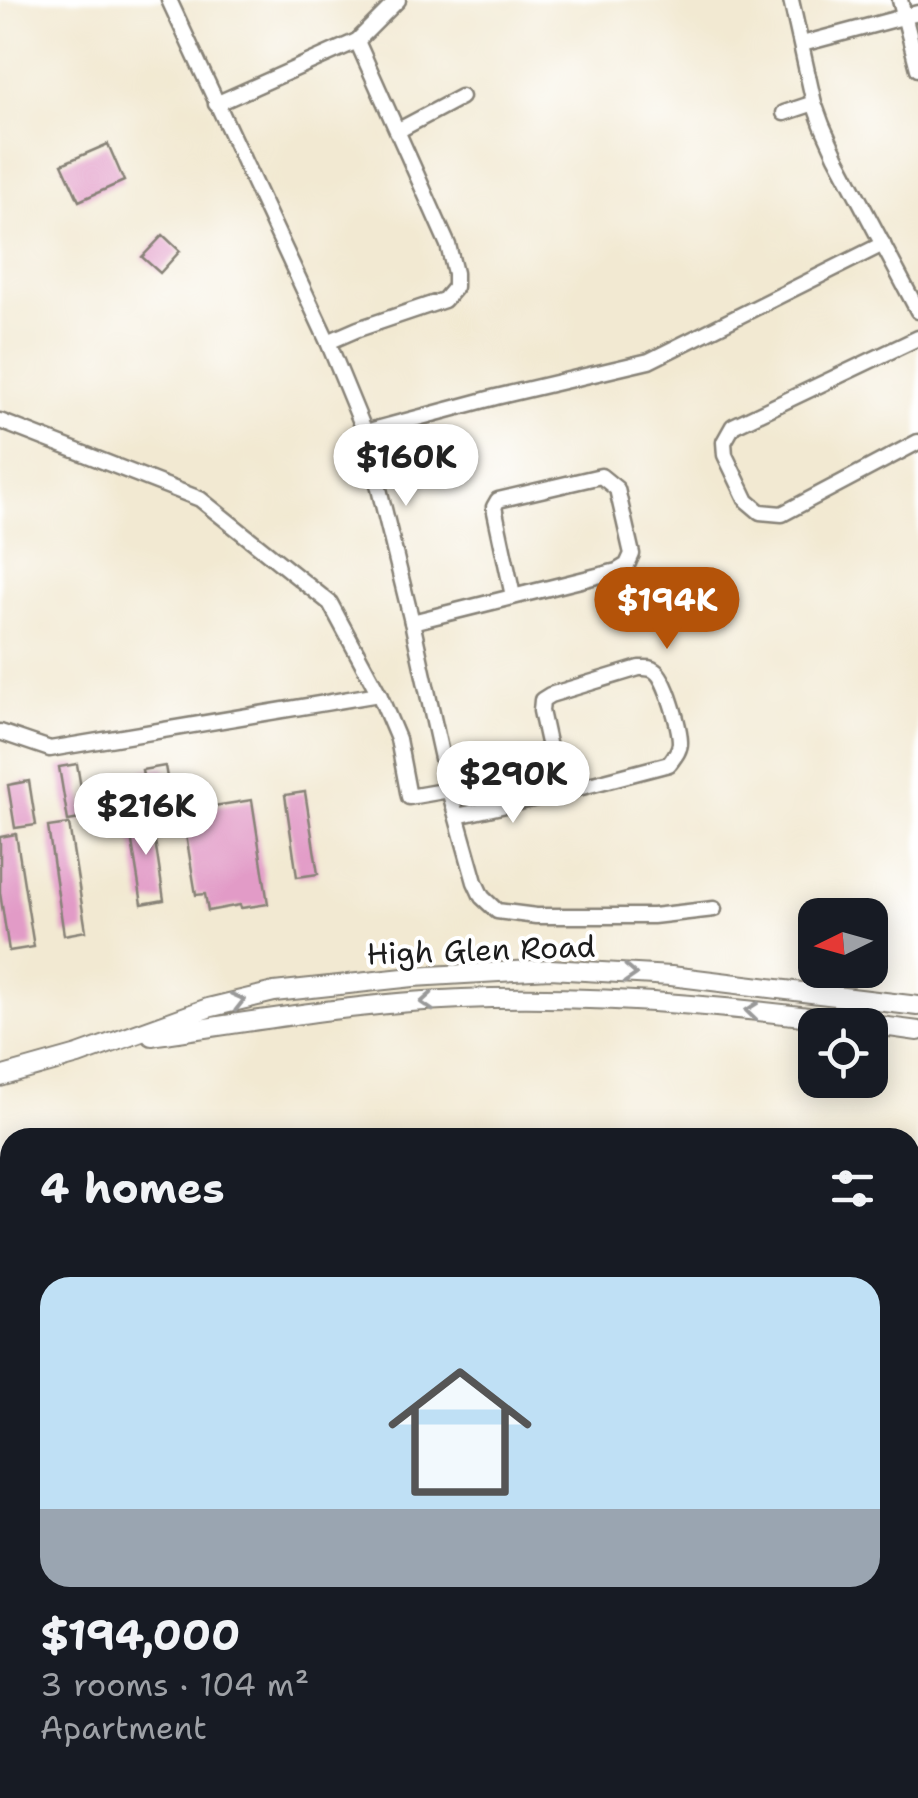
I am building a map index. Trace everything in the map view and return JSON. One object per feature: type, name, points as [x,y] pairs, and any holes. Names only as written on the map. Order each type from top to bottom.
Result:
[{"type":"main road","name":"High Glen Road","points":[[0,1077],[78,1055],[208,1008],[274,992],[413,977],[550,969],[671,976],[918,1006]]},
{"type":"main road","name":"High Glen Road","points":[[112,1042],[344,1007],[463,999],[670,1003],[918,1031]]},
{"type":"street","points":[[169,0],[328,342],[365,432],[449,790],[482,896],[497,910],[536,916],[653,916],[714,909]]},
{"type":"street","points":[[216,104],[357,42],[398,0]]},
{"type":"street","points":[[791,0],[814,103],[836,156],[918,311]]},
{"type":"street","points":[[900,0],[912,15],[918,68]]},
{"type":"street","points":[[802,44],[912,15]]},
{"type":"street","points":[[328,342],[444,300],[455,287],[448,244],[357,42]]},
{"type":"street","points":[[399,130],[461,97]]},
{"type":"street","points":[[784,113],[814,103]]},
{"type":"street","points":[[365,432],[649,361],[883,244]]},
{"type":"street","points":[[918,338],[733,426],[724,442],[725,455],[747,500],[760,512],[782,514],[918,442]]},
{"type":"street","points":[[0,421],[200,499],[330,603],[379,694],[398,739],[408,797],[449,790]]},
{"type":"street","points":[[412,622],[617,571],[632,554],[617,490],[610,482],[602,476],[498,500],[495,504],[513,596]]},
{"type":"street","points":[[456,816],[559,793],[669,764],[680,744],[660,674],[652,668],[639,668],[542,700],[559,793]]},
{"type":"street","points":[[0,732],[50,748],[379,694]]},
{"type":"building","points":[[108,144],[124,181],[79,201],[62,164]]},
{"type":"building","points":[[163,235],[180,251],[160,273],[142,257]]},
{"type":"building","points":[[77,764],[86,818],[68,821],[59,767]]},
{"type":"building","points":[[165,766],[172,806],[149,810],[142,770]]},
{"type":"building","points":[[122,780],[128,814],[108,817],[103,784]]},
{"type":"building","points":[[29,781],[36,825],[15,828],[8,785]]},
{"type":"building","points":[[305,792],[318,874],[297,877],[285,795]]},
{"type":"building","points":[[252,800],[268,904],[208,911],[205,894],[196,895],[182,811]]},
{"type":"building","points":[[151,814],[164,900],[142,904],[128,817]]},
{"type":"building","points":[[69,824],[86,931],[64,935],[48,827]]},
{"type":"building","points":[[16,834],[34,947],[9,951],[0,893],[0,837]]}]
